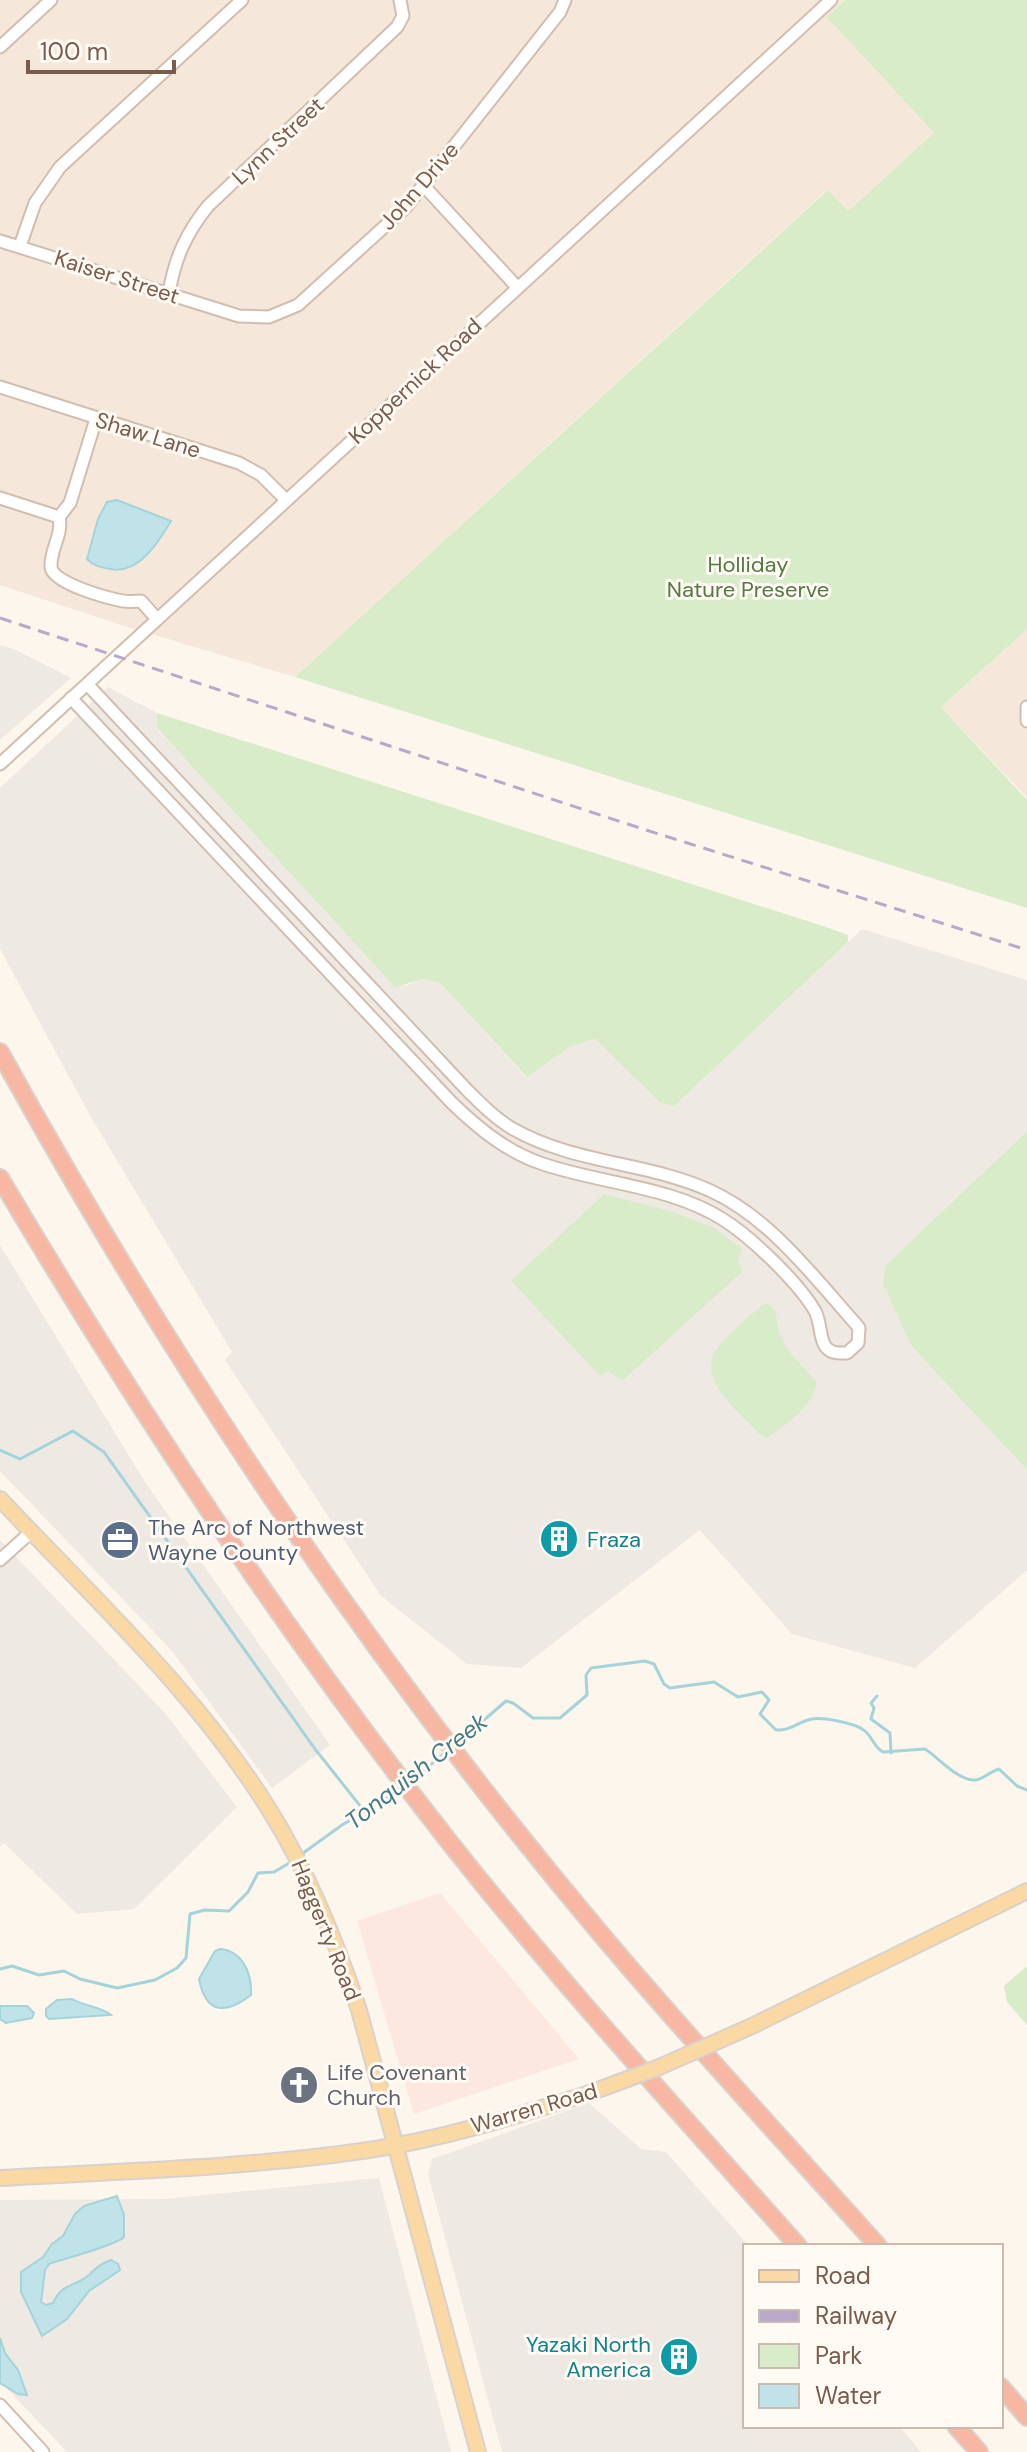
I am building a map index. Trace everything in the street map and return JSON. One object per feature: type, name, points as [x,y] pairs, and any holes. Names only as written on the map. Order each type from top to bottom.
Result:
[{"type":"highway","points":[[0,1052],[103,1234],[245,1461],[401,1680],[602,1935],[876,2244]]},
{"type":"highway","points":[[0,1178],[92,1332],[195,1493],[306,1654],[405,1785],[582,2003],[796,2244]]},
{"type":"highway","points":[[1003,2389],[1027,2417]]},
{"type":"highway","points":[[958,2428],[979,2452]]},
{"type":"main road","name":"Haggerty Road","points":[[0,1499],[176,1685],[268,1807],[297,1858],[349,1982],[478,2452]]},
{"type":"main road","name":"Warren Road","points":[[0,2178],[284,2161],[396,2145],[510,2118],[657,2068],[752,2026],[1027,1891]]},
{"type":"street","points":[[0,47],[51,0]]},
{"type":"street","points":[[20,246],[35,203],[60,167],[242,0]]},
{"type":"street","name":"Lynn Street","points":[[169,294],[176,261],[197,220],[208,206],[397,27],[403,16],[400,0]]},
{"type":"street","name":"John Drive","points":[[234,315],[269,317],[298,305],[406,207],[560,12],[565,0]]},
{"type":"street","name":"Koppernick Road","points":[[0,764],[831,0]]},
{"type":"street","points":[[424,186],[517,287]]},
{"type":"street","name":"Kaiser Street","points":[[0,241],[234,315]]},
{"type":"street","name":"Shaw Lane","points":[[0,387],[249,467],[270,482],[286,500]]},
{"type":"street","points":[[96,419],[70,503],[59,517],[60,535],[51,563],[56,577],[63,582],[125,602],[141,601],[157,619]]},
{"type":"street","points":[[0,498],[59,517]]},
{"type":"street","points":[[71,698],[469,1120],[505,1147],[541,1164],[674,1198],[723,1220],[751,1241],[808,1300],[820,1321],[828,1349],[833,1353],[847,1353],[858,1343],[859,1328],[823,1287],[764,1226],[725,1198],[681,1179],[569,1152],[526,1136],[506,1124],[456,1078],[87,684]]},
{"type":"street","points":[[1027,707],[1027,721]]},
{"type":"street","points":[[153,785],[168,772]]},
{"type":"street","points":[[233,870],[247,857]]},
{"type":"street","points":[[319,963],[334,949]]},
{"type":"street","points":[[441,1092],[456,1078]]},
{"type":"street","points":[[563,1170],[569,1152]]},
{"type":"street","points":[[808,1300],[823,1287]]},
{"type":"street","points":[[0,1560],[31,1532]]},
{"type":"street","points":[[0,2405],[43,2452]]},
{"type":"shaded area","points":[[0,0],[845,0],[828,17],[934,133],[848,211],[827,190],[295,677],[0,585]]},
{"type":"shaded area","points":[[1027,629],[1027,798],[941,707]]},
{"type":"shaded area","points":[[0,645],[71,678],[0,740]]},
{"type":"shaded area","points":[[108,687],[157,713],[157,729],[405,986],[424,979],[440,983],[526,1077],[570,1047],[595,1039],[660,1103],[674,1106],[862,929],[1027,980],[1027,1131],[886,1265],[912,1347],[1027,1470],[1027,1570],[915,1668],[792,1634],[700,1530],[521,1668],[467,1664],[381,1596],[225,1360],[232,1352],[92,1119],[0,949],[0,788]]},
{"type":"shaded area","points":[[0,1245],[145,1482],[330,1745],[272,1788],[173,1652],[0,1471]]},
{"type":"shaded area","points":[[0,1540],[164,1712],[237,1807],[134,1909],[77,1914],[4,1843],[0,1847]]},
{"type":"shaded area","points":[[440,1893],[579,2059],[414,2114],[357,1921]]},
{"type":"shaded area","points":[[589,2103],[641,2149],[666,2152],[747,2244],[743,2244],[743,2428],[901,2428],[921,2452],[502,2452],[428,2174],[432,2159]]},
{"type":"shaded area","points":[[379,2178],[451,2452],[67,2452],[0,2381],[0,2200],[164,2199]]},
{"type":"green space","name":"Holliday Nature Preserve","points":[[845,0],[1027,0],[1027,629],[941,707],[1027,800],[1027,908],[295,677],[828,190],[848,211],[934,133],[827,17]]},
{"type":"green space","points":[[157,713],[823,926],[848,935],[848,942],[674,1106],[660,1103],[595,1039],[570,1047],[527,1077],[440,983],[424,979],[395,987],[157,728]]},
{"type":"green space","points":[[1027,1131],[1027,1470],[912,1347],[883,1284],[886,1265]]},
{"type":"green space","points":[[604,1194],[673,1212],[715,1228],[742,1249],[738,1262],[742,1272],[623,1380],[608,1372],[600,1376],[511,1281]]},
{"type":"green space","points":[[768,1303],[776,1312],[784,1343],[817,1382],[805,1406],[766,1438],[723,1396],[712,1373],[711,1361],[726,1338]]},
{"type":"green space","points":[[1027,1966],[1027,2025],[1007,2002],[1004,1986]]},
{"type":"water","points":[[117,500],[171,521],[146,556],[120,570],[97,566],[87,559],[98,519],[107,502]]},
{"type":"water","points":[[220,1949],[240,1959],[248,1972],[251,1987],[251,1995],[225,2008],[218,2008],[206,1999],[199,1979],[215,1951]]},
{"type":"water","points":[[72,1999],[111,2015],[49,2019],[46,2016],[46,2009],[57,2000]]},
{"type":"water","points":[[0,2006],[27,2006],[34,2013],[32,2018],[6,2023],[0,2019]]},
{"type":"water","points":[[117,2196],[124,2215],[124,2237],[101,2248],[49,2264],[45,2270],[41,2302],[46,2305],[53,2303],[65,2288],[111,2260],[118,2264],[120,2270],[89,2291],[67,2319],[42,2336],[21,2292],[21,2272],[43,2257],[52,2244],[63,2236],[75,2214],[84,2206]]},
{"type":"water","points":[[0,2338],[5,2353],[18,2370],[27,2395],[18,2394],[0,2383]]},
{"type":"waterway","points":[[0,1450],[20,1459],[73,1431],[104,1452],[315,1749],[365,1812]]},
{"type":"waterway","name":"Tonquish Creek","points":[[455,1745],[506,1701],[533,1718],[560,1718],[587,1695],[586,1675],[591,1668],[645,1661],[654,1664],[664,1684],[670,1688],[714,1682],[738,1697],[762,1692],[769,1700],[760,1714],[776,1730],[812,1719],[845,1723],[865,1731],[883,1752],[925,1749],[962,1777],[978,1780],[999,1769],[1017,1786],[1027,1790]]},
{"type":"waterway","points":[[877,1696],[871,1703],[874,1708],[871,1719],[890,1733],[891,1753]]},
{"type":"waterway","name":"Tonquish Creek","points":[[409,1783],[446,1752]]},
{"type":"waterway","name":"Tonquish Creek","points":[[299,1856],[342,1825],[400,1790]]},
{"type":"waterway","name":"Tonquish Creek","points":[[0,1969],[12,1966],[39,1975],[64,1971],[80,1979],[117,1988],[155,1980],[177,1968],[186,1958],[190,1914],[205,1910],[229,1911],[248,1892],[258,1873],[274,1872],[293,1861]]},
{"type":"railway","points":[[0,618],[646,830],[1027,950]]},
{"type":"place","name":"Fraza","points":[[559,1539]]},
{"type":"place","name":"The Arc of Northwest Wayne County","points":[[120,1540]]},
{"type":"place","name":"Life Covenant Church","points":[[299,2085]]},
{"type":"place","name":"Yazaki North America","points":[[679,2357]]}]
